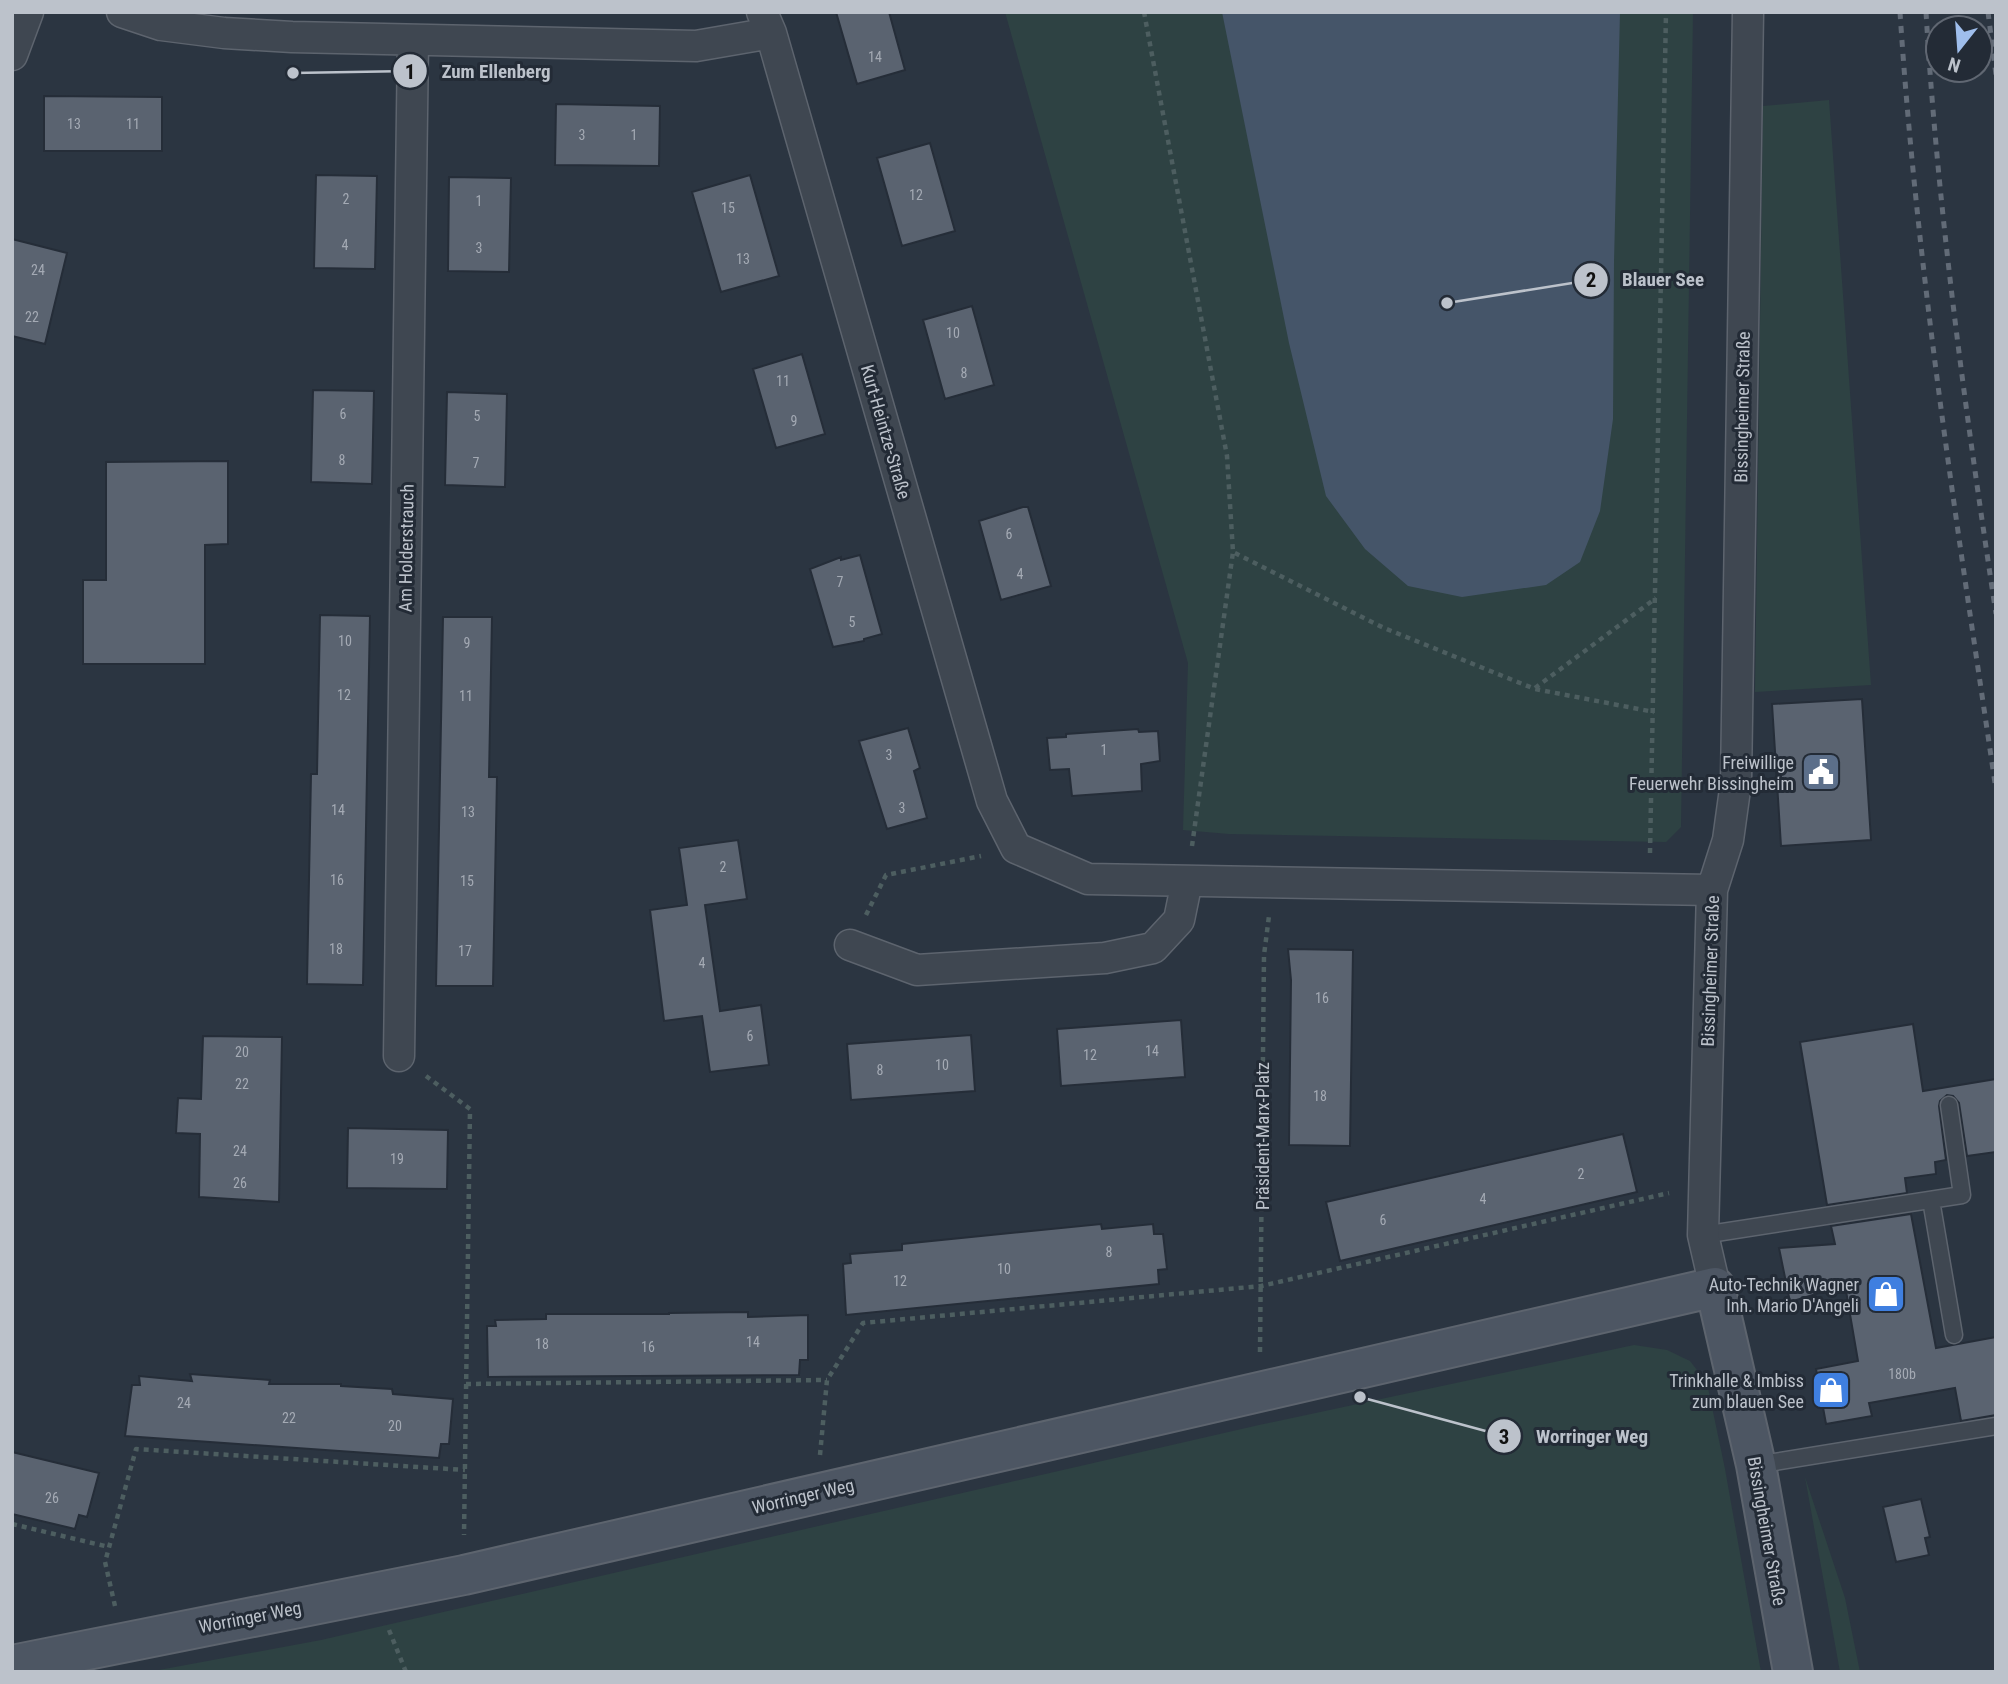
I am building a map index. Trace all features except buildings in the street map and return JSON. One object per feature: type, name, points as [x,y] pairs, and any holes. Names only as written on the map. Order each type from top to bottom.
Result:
[{"type":"street","points":[[12,55],[28,12]]},
{"type":"street","points":[[122,12],[161,24],[224,33],[413,41],[696,47],[767,23]]},
{"type":"street","name":"Bissingheimer Straße","points":[[1748,12],[1736,782],[1728,840],[1712,890],[1703,1235],[1756,1465],[1793,1672]]},
{"type":"street","name":"Kurt-Heintze-Straße","points":[[767,23],[992,801],[1016,848]]},
{"type":"street","name":"Am Holderstrauch","points":[[399,1056],[413,41]]},
{"type":"street","points":[[1016,848],[1088,879],[1712,890]]},
{"type":"street","points":[[850,945],[917,970],[1105,958],[1153,948],[1179,920],[1187,881]]},
{"type":"street","name":"Worringer Weg","points":[[12,1665],[464,1575],[1715,1287]]},
{"type":"lane","points":[[1703,1235],[1962,1195],[1949,1105]]},
{"type":"lane","points":[[1931,1200],[1954,1335]]},
{"type":"lane","points":[[1756,1465],[1996,1426]]},
{"type":"path","points":[[1144,12],[1227,456],[1233,552],[1187,881]]},
{"type":"path","points":[[1649,889],[1666,12]]},
{"type":"path","points":[[1233,552],[1384,628],[1535,689],[1654,712]]},
{"type":"path","points":[[1535,689],[1656,598]]},
{"type":"path","points":[[850,945],[886,875],[1016,848]]},
{"type":"path","name":"Präsident-Marx-Platz","points":[[1258,1391],[1264,955],[1274,882]]},
{"type":"path","points":[[399,1056],[470,1109],[464,1575]]},
{"type":"path","points":[[816,1493],[827,1380],[863,1322],[1261,1286],[1704,1185]]},
{"type":"path","points":[[466,1384],[827,1380]]},
{"type":"path","points":[[122,1642],[105,1562],[136,1449],[465,1470]]},
{"type":"path","points":[[12,1524],[109,1547]]},
{"type":"green space","points":[[1005,12],[1693,12],[1681,827],[1666,842],[1229,834],[1183,830],[1188,663]]},
{"type":"green space","points":[[1829,100],[1871,685],[1755,692],[1763,106]]},
{"type":"green space","points":[[1634,1345],[1667,1350],[1690,1361],[1707,1383],[1761,1672],[148,1672],[321,1640],[1259,1425]]},
{"type":"green space","points":[[1805,1477],[1845,1598],[1860,1672],[1840,1672]]},
{"type":"water","points":[[1222,12],[1620,12],[1613,419],[1600,511],[1580,562],[1546,585],[1462,597],[1408,586],[1365,549],[1326,496],[1289,343]]},
{"type":"railway","points":[[1900,12],[1907,110],[1928,305],[1953,499],[1996,790]]},
{"type":"railway","points":[[1926,12],[1954,314],[1996,614]]},
{"type":"railway","points":[[1988,12],[1996,75]]},
{"type":"place","name":"Zum Ellenberg","points":[[293,73]]},
{"type":"place","name":"Blauer See","points":[[1447,303]]},
{"type":"place","name":"Freiwillige Feuerwehr Bissingheim","points":[[1821,772]]},
{"type":"place","name":"Auto-Technik Wagner Inh. Mario D'Angeli","points":[[1886,1294]]},
{"type":"place","name":"Trinkhalle & Imbiss zum blauen See","points":[[1831,1390]]},
{"type":"place","name":"Worringer Weg","points":[[1360,1397]]}]
